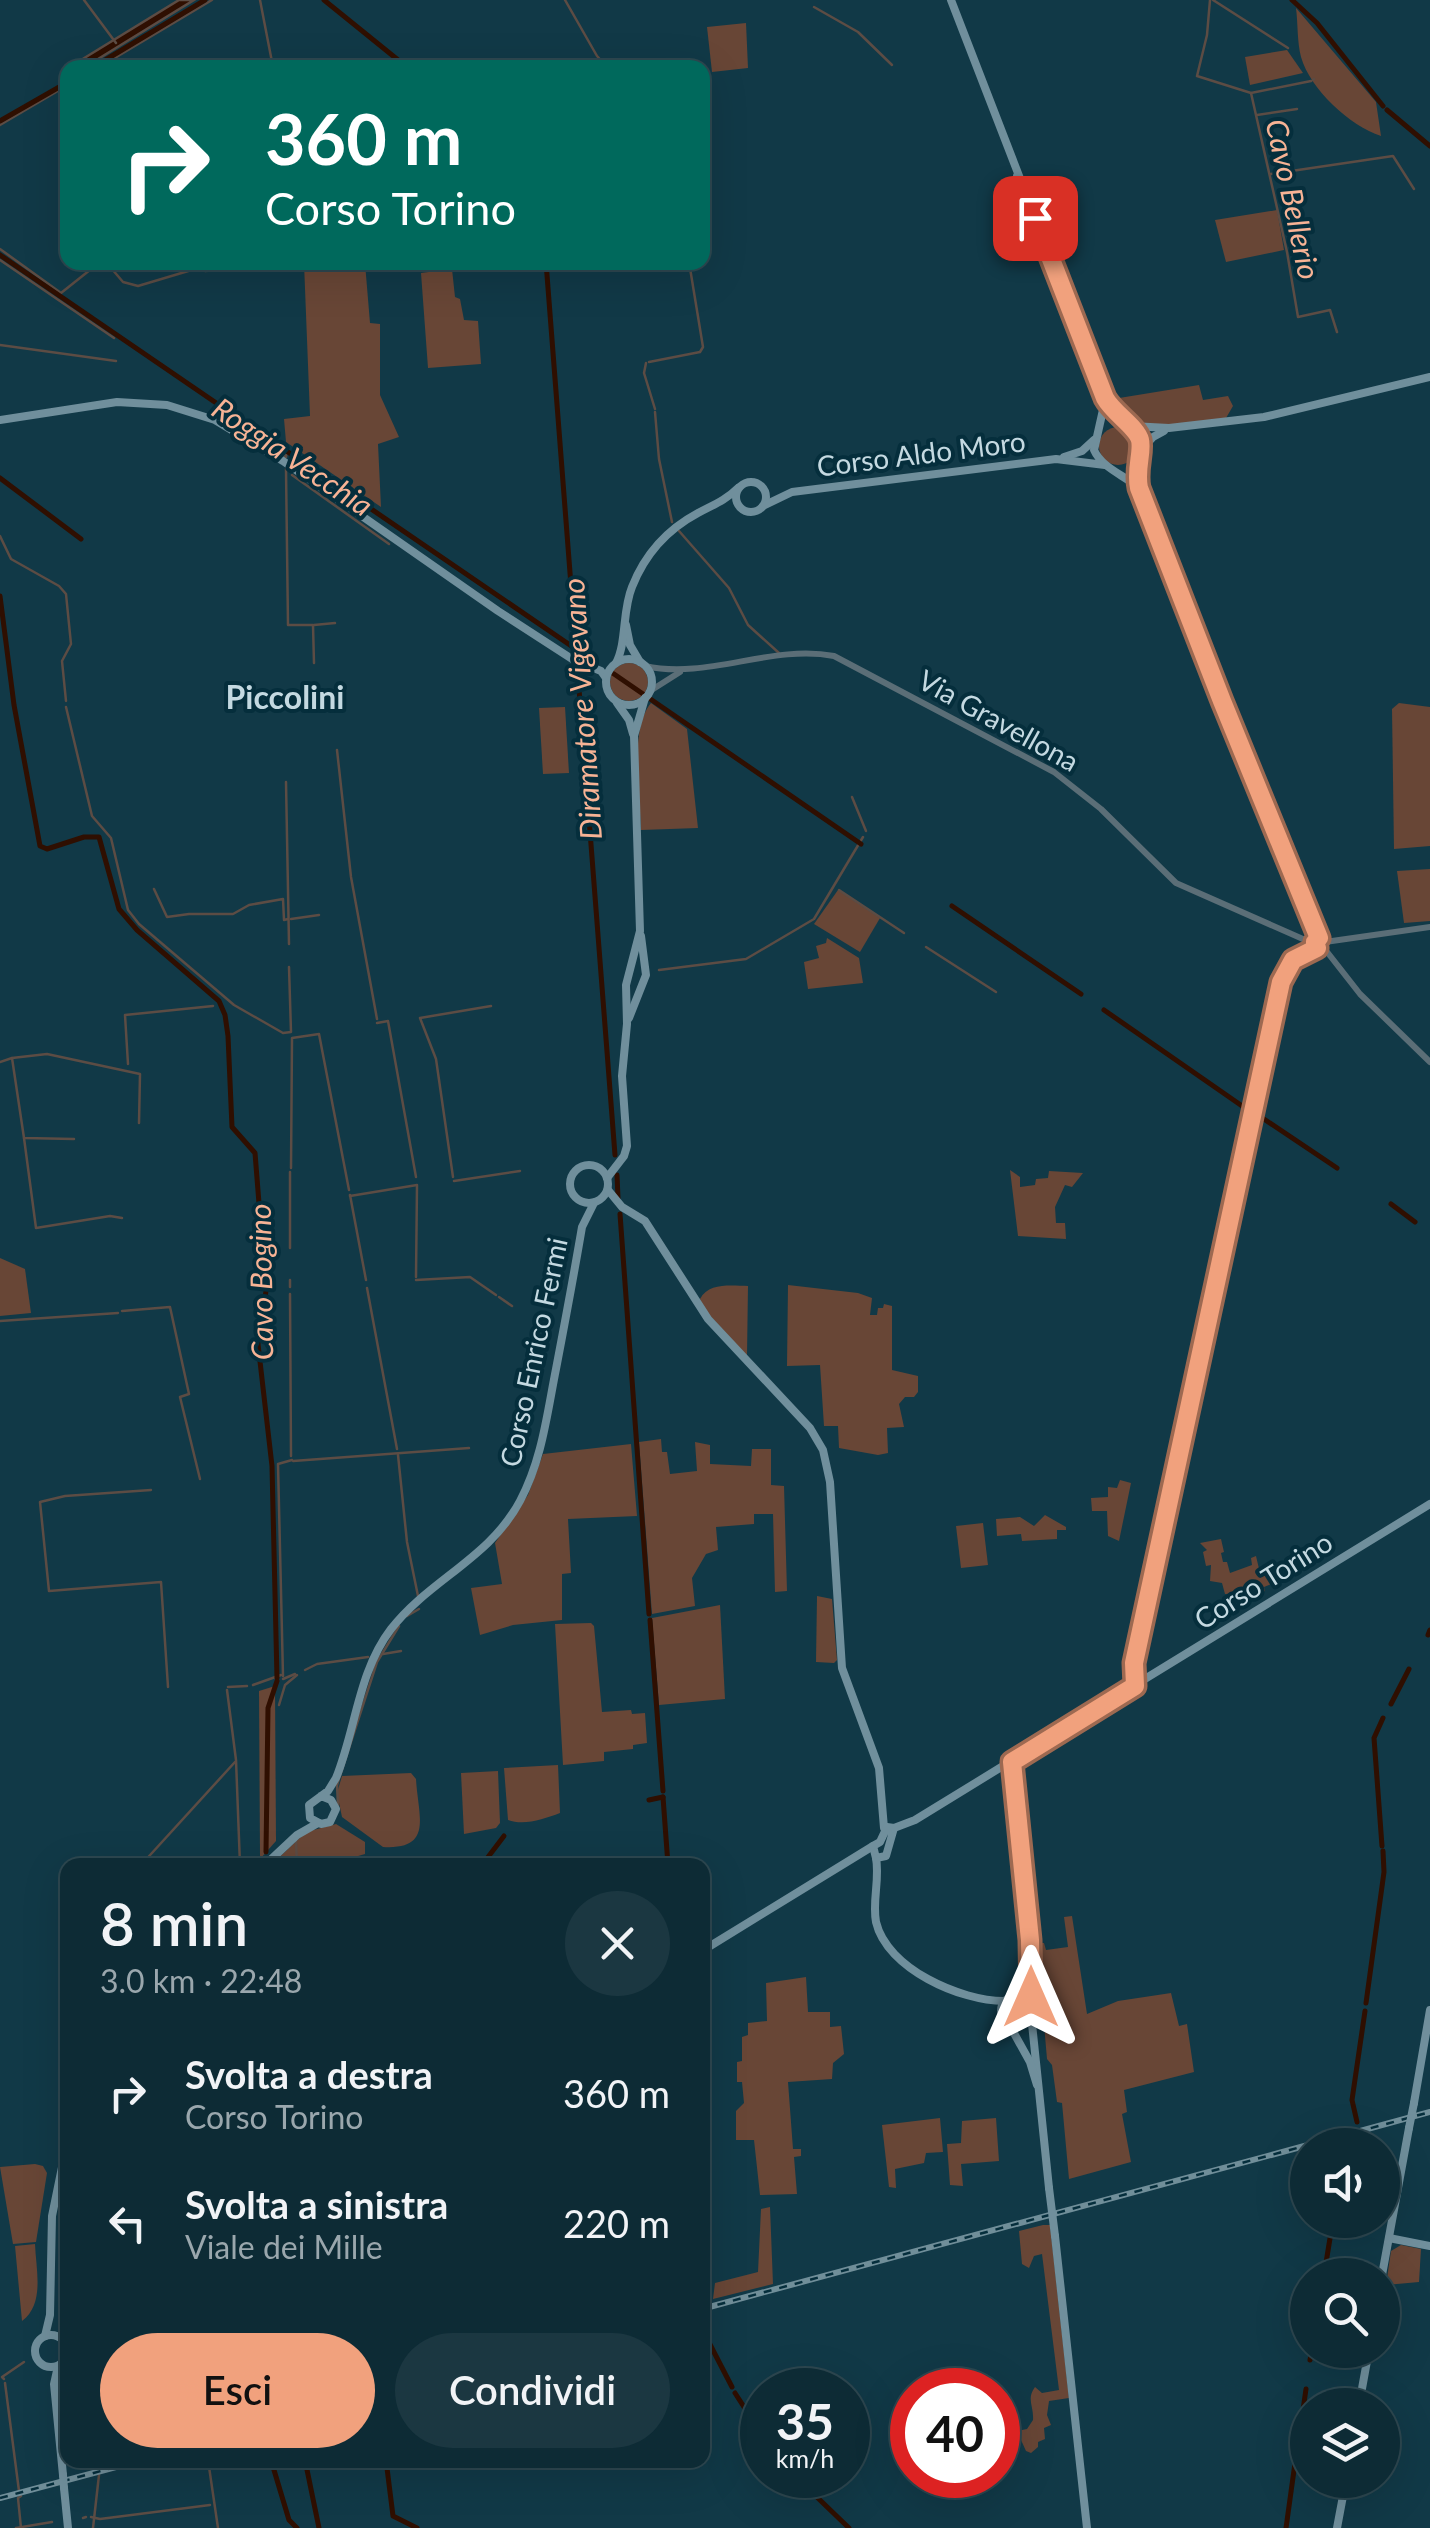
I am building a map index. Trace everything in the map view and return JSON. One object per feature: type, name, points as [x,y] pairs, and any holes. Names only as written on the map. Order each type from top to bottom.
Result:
[{"type":"main road","points":[[950,0],[1016,167],[1031,219]]},
{"type":"main road","points":[[1020,188],[1015,204],[1042,235],[1105,398],[1141,441],[1139,488],[1319,944]]},
{"type":"main road","points":[[1096,436],[1106,425],[1169,428],[1295,411],[1430,377]]},
{"type":"main road","points":[[1105,398],[1096,436],[1098,458],[1139,488]]},
{"type":"main road","points":[[0,420],[117,402],[166,406],[216,420],[572,659],[601,671],[634,736],[640,932],[647,970],[627,1024]]},
{"type":"main road","points":[[1109,467],[1122,468],[1139,455],[1152,437],[1169,428]]},
{"type":"main road","name":"Corso Aldo Moro","points":[[763,488],[792,492],[1056,459],[1082,450],[1096,436]]},
{"type":"main road","name":"Corso Aldo Moro","points":[[1056,459],[1109,467]]},
{"type":"main road","points":[[606,678],[622,648],[625,614],[636,578],[657,544],[686,520],[738,488],[752,482],[763,488],[766,496],[763,506],[752,512],[716,505]]},
{"type":"main road","points":[[738,488],[736,502],[742,510]]},
{"type":"main road","name":"Corso Aldo Moro","points":[[763,506],[792,492]]},
{"type":"main road","points":[[625,614],[627,636],[652,680],[634,736]]},
{"type":"main road","points":[[587,665],[615,664],[628,659],[642,664]]},
{"type":"main road","points":[[614,700],[630,705],[647,695]]},
{"type":"main road","points":[[607,1178],[627,1146],[622,1076],[626,989],[640,932]]},
{"type":"main road","points":[[1135,1686],[1134,1663],[1277,980],[1282,965],[1296,951],[1319,944]]},
{"type":"main road","points":[[1251,1111],[1283,975],[1293,960],[1319,944]]},
{"type":"main road","points":[[630,970],[640,966],[647,970]]},
{"type":"main road","points":[[626,989],[641,990]]},
{"type":"main road","points":[[618,1162],[599,1168],[588,1165],[574,1172],[570,1188],[576,1198],[622,1207]]},
{"type":"main road","points":[[599,1168],[607,1178],[608,1190],[622,1207],[645,1221],[708,1319],[810,1428],[822,1450],[830,1482],[842,1668],[879,1768],[890,1830],[878,1857],[875,1918],[880,1932],[902,1963],[972,1996],[1006,2023],[1024,2025],[1031,2009]]},
{"type":"main road","points":[[596,1202],[608,1190]]},
{"type":"main road","name":"Corso Enrico Fermi","points":[[576,1198],[582,1227]]},
{"type":"main road","name":"Corso Enrico Fermi","points":[[334,1802],[336,1778],[365,1678],[383,1640],[405,1614],[495,1537],[529,1484],[543,1437],[582,1227],[596,1202]]},
{"type":"main road","name":"Corso Torino","points":[[872,1846],[890,1830],[915,1820],[1012,1762],[1430,1504]]},
{"type":"main road","name":"Corso Enrico Fermi","points":[[321,1796],[336,1778]]},
{"type":"main road","points":[[273,1858],[298,1835],[334,1817],[334,1802],[321,1796],[312,1801],[298,1835]]},
{"type":"main road","points":[[309,1814],[318,1824]]},
{"type":"main road","points":[[710,1946],[872,1846],[878,1857]]},
{"type":"main road","points":[[859,1855],[878,1857]]},
{"type":"main road","points":[[972,1996],[1021,1997],[1031,2009],[1087,2528]]},
{"type":"main road","points":[[1007,1999],[1001,2007],[1006,2023],[1030,2062],[1039,2092]]},
{"type":"main road","points":[[1400,2179],[1430,2010]]},
{"type":"main road","points":[[54,2384],[34,2352],[50,2315],[52,2216],[60,2177]]},
{"type":"main road","points":[[1400,2234],[1404,2239]]},
{"type":"main road","points":[[1385,2258],[1390,2238]]},
{"type":"main road","points":[[1399,2238],[1430,2244]]},
{"type":"main road","points":[[1386,2252],[1404,2239]]},
{"type":"main road","points":[[50,2315],[60,2334]]},
{"type":"main road","points":[[44,2336],[60,2338]]},
{"type":"main road","points":[[45,2367],[58,2366],[54,2384],[60,2445]]},
{"type":"main road","points":[[62,2468],[68,2528]]},
{"type":"main road","points":[[1337,2528],[1343,2498]]},
{"type":"street","name":"Via Gravellona","points":[[642,664],[682,671],[794,654],[834,656],[1054,772],[1101,808],[1176,882],[1319,944]]},
{"type":"street","name":"Via Gravellona","points":[[647,695],[682,671]]},
{"type":"street","points":[[1319,944],[1430,927]]},
{"type":"street","points":[[1294,936],[1296,951]]},
{"type":"street","points":[[1319,944],[1360,994],[1430,1062]]},
{"type":"street","points":[[1012,1762],[1030,1940],[1031,2009]]},
{"type":"street","points":[[1007,1999],[1024,1978],[1027,1924]]},
{"type":"shaded area","points":[[179,0],[194,0],[96,60],[81,60]]},
{"type":"shaded area","points":[[1296,8],[1376,102],[1381,136],[1344,115],[1313,81],[1301,57]]},
{"type":"shaded area","points":[[746,23],[748,68],[712,72],[707,27]]},
{"type":"shaded area","points":[[1287,50],[1303,73],[1250,85],[1245,57]]},
{"type":"shaded area","points":[[1277,210],[1284,250],[1226,262],[1215,220]]},
{"type":"shaded area","points":[[304,270],[366,270],[370,323],[380,324],[380,395],[399,437],[378,444],[381,507],[286,442],[284,419],[310,416]]},
{"type":"shaded area","points":[[452,270],[455,297],[460,299],[464,320],[478,321],[481,364],[428,368],[421,273]]},
{"type":"shaded area","points":[[1199,385],[1203,400],[1228,396],[1233,406],[1226,418],[1152,427],[1129,421],[1111,402],[1113,399]]},
{"type":"shaded area","points":[[1118,427],[1132,432],[1137,446],[1132,460],[1118,465],[1104,460],[1099,446],[1104,432]]},
{"type":"shaded area","points":[[629,663],[643,668],[648,682],[643,696],[629,701],[615,696],[610,682],[615,668]]},
{"type":"shaded area","points":[[651,703],[687,729],[698,828],[641,830],[638,746],[644,715]]},
{"type":"shaded area","points":[[1399,703],[1430,707],[1430,846],[1394,849],[1392,709]]},
{"type":"shaded area","points":[[565,707],[569,773],[543,774],[539,708]]},
{"type":"shaded area","points":[[1430,869],[1430,921],[1404,923],[1397,871]]},
{"type":"shaded area","points":[[838,890],[880,918],[860,952],[814,924]]},
{"type":"shaded area","points":[[827,938],[859,958],[863,983],[808,989],[804,962],[819,958],[816,946],[826,943]]},
{"type":"shaded area","points":[[1010,1170],[1020,1177],[1020,1187],[1048,1178],[1049,1171],[1083,1173],[1072,1187],[1065,1185],[1055,1207],[1056,1223],[1065,1223],[1066,1239],[1018,1236]]},
{"type":"shaded area","points":[[0,1258],[25,1269],[31,1313],[0,1316]]},
{"type":"shaded area","points":[[788,1285],[872,1298],[870,1315],[877,1315],[884,1304],[892,1306],[892,1370],[918,1376],[918,1392],[899,1404],[904,1427],[887,1428],[888,1453],[878,1455],[839,1448],[838,1426],[824,1426],[820,1365],[787,1366]]},
{"type":"shaded area","points":[[748,1286],[747,1356],[703,1308],[700,1299],[715,1287]]},
{"type":"shaded area","points":[[661,1439],[670,1474],[697,1471],[695,1442],[710,1445],[710,1464],[751,1466],[752,1449],[771,1449],[771,1485],[784,1486],[787,1591],[775,1592],[773,1514],[754,1514],[754,1524],[716,1527],[718,1550],[706,1554],[692,1578],[695,1606],[652,1614],[639,1442]]},
{"type":"shaded area","points":[[631,1444],[637,1516],[568,1519],[571,1573],[562,1574],[562,1620],[513,1625],[480,1635],[471,1588],[502,1584],[495,1543],[528,1495],[543,1454]]},
{"type":"shaded area","points":[[1120,1480],[1131,1483],[1119,1541],[1108,1536],[1107,1511],[1092,1511],[1091,1498],[1108,1497],[1108,1487],[1117,1488]]},
{"type":"shaded area","points":[[1045,1515],[1066,1527],[1057,1530],[1057,1539],[1022,1541],[1021,1534],[997,1536],[996,1519],[1020,1517],[1034,1526]]},
{"type":"shaded area","points":[[983,1523],[988,1565],[961,1568],[956,1526]]},
{"type":"shaded area","points":[[1221,1539],[1223,1562],[1227,1562],[1230,1573],[1252,1565],[1251,1558],[1256,1556],[1260,1573],[1273,1570],[1276,1582],[1257,1595],[1254,1586],[1247,1588],[1247,1593],[1225,1594],[1222,1583],[1210,1581],[1211,1565],[1206,1566],[1203,1552],[1207,1550],[1200,1543]]},
{"type":"shaded area","points":[[817,1596],[832,1599],[837,1660],[834,1663],[816,1662]]},
{"type":"shaded area","points":[[720,1605],[725,1699],[659,1705],[652,1618]]},
{"type":"shaded area","points":[[591,1623],[602,1712],[645,1713],[647,1743],[633,1745],[633,1749],[604,1752],[604,1761],[563,1765],[555,1624]]},
{"type":"shaded area","points":[[275,1686],[276,1841],[261,1858],[260,1858],[259,1691]]},
{"type":"shaded area","points":[[558,1765],[560,1813],[527,1822],[508,1820],[504,1768]]},
{"type":"shaded area","points":[[498,1771],[500,1823],[496,1828],[464,1834],[461,1773]]},
{"type":"shaded area","points":[[411,1773],[416,1779],[420,1818],[416,1837],[410,1843],[383,1847],[342,1817],[337,1793],[342,1776]]},
{"type":"shaded area","points":[[336,1824],[365,1842],[365,1854],[352,1858],[278,1858],[306,1832]]},
{"type":"shaded area","points":[[1072,1916],[1087,2014],[1118,2001],[1171,1993],[1179,2026],[1187,2024],[1194,2072],[1124,2090],[1127,2112],[1122,2114],[1131,2162],[1069,2179],[1062,2103],[1057,2102],[1052,2065],[1047,2059],[1037,1943],[1044,1943],[1046,1950],[1068,1947],[1064,1917]]},
{"type":"shaded area","points":[[806,1977],[808,2012],[830,2012],[830,2027],[841,2026],[844,2054],[833,2063],[832,2079],[788,2082],[793,2149],[801,2149],[801,2156],[794,2157],[797,2194],[760,2195],[754,2140],[736,2140],[736,2111],[744,2103],[742,2082],[737,2082],[742,2037],[748,2035],[748,2023],[767,2021],[766,1983]]},
{"type":"shaded area","points":[[940,2118],[943,2152],[926,2153],[924,2163],[895,2169],[896,2188],[889,2187],[882,2125]]},
{"type":"shaded area","points":[[996,2118],[999,2161],[961,2164],[963,2186],[950,2185],[947,2144],[961,2143],[962,2121]]},
{"type":"shaded area","points":[[43,2166],[47,2173],[36,2242],[13,2244],[0,2167]]},
{"type":"shaded area","points":[[770,2207],[773,2284],[713,2299],[715,2283],[758,2272],[761,2209]]},
{"type":"shaded area","points":[[1050,2225],[1069,2398],[1049,2401],[1047,2415],[1051,2425],[1044,2428],[1045,2439],[1031,2453],[1026,2451],[1020,2430],[1027,2429],[1033,2420],[1032,2391],[1035,2387],[1042,2393],[1059,2390],[1042,2254],[1034,2256],[1029,2268],[1022,2264],[1019,2231]]},
{"type":"shaded area","points":[[35,2244],[36,2296],[22,2321],[15,2246]]},
{"type":"shaded area","points":[[1401,2245],[1421,2249],[1419,2282],[1400,2284],[1400,2258],[1390,2258],[1391,2251]]},
{"type":"waterway","points":[[84,0],[116,43]]},
{"type":"waterway","points":[[105,60],[205,0]]},
{"type":"waterway","points":[[111,60],[212,0]]},
{"type":"waterway","points":[[260,0],[272,60]]},
{"type":"waterway","name":"Diramatore Vigevano","points":[[324,0],[398,60]]},
{"type":"waterway","points":[[565,0],[601,60]]},
{"type":"waterway","name":"Cavo Bellerio","points":[[1210,0],[1197,76],[1251,93],[1311,81]]},
{"type":"waterway","points":[[1213,0],[1288,48]]},
{"type":"waterway","points":[[1292,0],[1317,23],[1383,106]]},
{"type":"waterway","points":[[814,7],[858,32],[892,65]]},
{"type":"waterway","points":[[0,121],[60,87]]},
{"type":"waterway","points":[[0,125],[60,90]]},
{"type":"waterway","name":"Cavo Bellerio","points":[[1251,93],[1298,317],[1330,310],[1337,332]]},
{"type":"waterway","points":[[1257,115],[1297,109]]},
{"type":"waterway","points":[[1387,110],[1430,146]]},
{"type":"waterway","points":[[1271,174],[1393,156],[1414,189]]},
{"type":"waterway","name":"Roggia Vecchia","points":[[0,249],[61,293],[90,270]]},
{"type":"waterway","name":"Roggia Vecchia","points":[[0,255],[586,656]]},
{"type":"waterway","points":[[0,260],[114,338]]},
{"type":"waterway","points":[[113,270],[123,282],[138,286],[192,270]]},
{"type":"waterway","points":[[205,271],[217,270]]},
{"type":"waterway","name":"Diramatore Vigevano","points":[[547,270],[615,1155]]},
{"type":"waterway","points":[[649,362],[700,352],[703,347],[690,270]]},
{"type":"waterway","points":[[0,345],[116,361]]},
{"type":"waterway","points":[[646,363],[644,373],[655,409]]},
{"type":"waterway","points":[[655,412],[659,459],[672,522]]},
{"type":"waterway","points":[[235,423],[286,457],[287,450]]},
{"type":"waterway","points":[[286,469],[288,625],[313,625],[314,663]]},
{"type":"waterway","points":[[292,475],[389,544]]},
{"type":"waterway","points":[[0,478],[81,539]]},
{"type":"waterway","points":[[679,531],[729,588],[748,625],[779,653]]},
{"type":"waterway","points":[[0,536],[11,559],[66,594],[71,644],[62,661],[66,701]]},
{"type":"waterway","name":"Cavo Bogino","points":[[0,596],[14,705],[40,846],[47,849],[84,837],[99,837],[119,909],[137,930],[219,1001],[225,1015],[232,1127],[255,1153],[266,1291],[258,1344],[272,1466],[277,1678]]},
{"type":"waterway","points":[[314,625],[335,623]]},
{"type":"waterway","name":"Roggia Vecchia","points":[[614,674],[861,844]]},
{"type":"waterway","points":[[66,707],[92,816],[111,838],[128,910],[139,924],[234,1005],[283,1033],[291,1032],[289,967]]},
{"type":"waterway","points":[[337,750],[351,877],[377,1019]]},
{"type":"waterway","points":[[286,782],[289,944]]},
{"type":"waterway","points":[[852,797],[866,831]]},
{"type":"waterway","points":[[659,970],[746,959],[814,919],[863,837]]},
{"type":"waterway","points":[[154,889],[167,917],[233,914],[249,905],[283,899],[284,920],[288,919]]},
{"type":"waterway","points":[[839,890],[904,933]]},
{"type":"waterway","name":"Roggia Vecchia","points":[[952,906],[1081,994]]},
{"type":"waterway","points":[[291,919],[319,915]]},
{"type":"waterway","points":[[926,947],[996,992]]},
{"type":"waterway","points":[[128,1064],[125,1015],[213,1006]]},
{"type":"waterway","points":[[453,1177],[436,1059],[420,1018],[491,1006]]},
{"type":"waterway","name":"Roggia Vecchia","points":[[1104,1010],[1245,1108]]},
{"type":"waterway","points":[[377,1023],[388,1021],[416,1177]]},
{"type":"waterway","points":[[291,1168],[292,1038],[319,1034],[349,1190]]},
{"type":"waterway","points":[[12,1058],[47,1054],[140,1074],[139,1123]]},
{"type":"waterway","points":[[0,1062],[12,1058],[24,1138],[74,1139]]},
{"type":"waterway","name":"Roggia Vecchia","points":[[1258,1115],[1337,1168]]},
{"type":"waterway","points":[[24,1138],[36,1228],[110,1216],[122,1218]]},
{"type":"waterway","points":[[454,1181],[520,1171]]},
{"type":"waterway","points":[[290,1172],[290,1248]]},
{"type":"waterway","name":"Diramatore Vigevano","points":[[617,1175],[618,1198]]},
{"type":"waterway","points":[[350,1196],[417,1185],[416,1277]]},
{"type":"waterway","points":[[350,1195],[366,1280]]},
{"type":"waterway","name":"Roggia Vecchia","points":[[1391,1204],[1415,1222]]},
{"type":"waterway","name":"Diramatore Vigevano","points":[[620,1214],[649,1614]]},
{"type":"waterway","points":[[416,1280],[470,1277],[496,1295]]},
{"type":"waterway","points":[[290,1280],[290,1287]]},
{"type":"waterway","points":[[367,1288],[397,1449]]},
{"type":"waterway","points":[[290,1294],[291,1456]]},
{"type":"waterway","points":[[499,1297],[512,1306]]},
{"type":"waterway","points":[[122,1311],[170,1307],[189,1394],[180,1397],[200,1479]]},
{"type":"waterway","points":[[0,1321],[118,1313]]},
{"type":"waterway","points":[[293,1461],[469,1448]]},
{"type":"waterway","points":[[398,1455],[407,1542],[418,1596]]},
{"type":"waterway","points":[[283,1676],[278,1464],[292,1460]]},
{"type":"waterway","points":[[151,1490],[65,1496],[40,1502],[49,1591],[161,1582],[168,1687]]},
{"type":"waterway","points":[[407,1616],[419,1609]]},
{"type":"waterway","name":"Diramatore Vigevano","points":[[650,1620],[663,1791]]},
{"type":"waterway","points":[[338,1805],[337,1785],[377,1662],[399,1626]]},
{"type":"waterway","points":[[1428,1635],[1430,1630]]},
{"type":"waterway","points":[[383,1654],[401,1651]]},
{"type":"waterway","points":[[305,1670],[317,1664],[368,1657]]},
{"type":"waterway","points":[[1391,1704],[1409,1669]]},
{"type":"waterway","points":[[283,1679],[295,1674]]},
{"type":"waterway","points":[[253,1685],[281,1675]]},
{"type":"waterway","points":[[279,1705],[285,1685],[297,1675]]},
{"type":"waterway","name":"Cavo Bogino","points":[[266,1852],[268,1708],[277,1681]]},
{"type":"waterway","points":[[228,1687],[247,1686]]},
{"type":"waterway","points":[[227,1690],[236,1760],[240,1858]]},
{"type":"waterway","points":[[1382,1846],[1374,1738],[1383,1718]]},
{"type":"waterway","points":[[147,1858],[235,1762]]},
{"type":"waterway","name":"Diramatore Vigevano","points":[[663,1797],[667,1858]]},
{"type":"waterway","points":[[649,1800],[663,1797]]},
{"type":"waterway","points":[[487,1858],[504,1836]]},
{"type":"waterway","points":[[296,1841],[297,1858]]},
{"type":"waterway","points":[[1366,2003],[1384,1872],[1383,1851]]},
{"type":"waterway","points":[[1357,2122],[1352,2100],[1365,2011]]},
{"type":"waterway","points":[[1327,2258],[1330,2238]]},
{"type":"waterway","name":"Diramatore Vigevano","points":[[710,2344],[732,2387]]},
{"type":"waterway","points":[[4,2379],[24,2362]]},
{"type":"waterway","points":[[5,2383],[19,2491]]},
{"type":"waterway","name":"Diramatore Vigevano","points":[[735,2393],[740,2401]]},
{"type":"waterway","points":[[209,2468],[218,2528]]},
{"type":"waterway","points":[[273,2468],[289,2520],[297,2528]]},
{"type":"waterway","name":"Cavo Bogino","points":[[307,2468],[319,2528]]},
{"type":"waterway","points":[[387,2468],[393,2516],[417,2528]]},
{"type":"waterway","points":[[93,2528],[99,2475]]},
{"type":"waterway","points":[[21,2496],[21,2528]]},
{"type":"waterway","name":"Diramatore Vigevano","points":[[818,2498],[849,2528]]},
{"type":"waterway","points":[[1286,2528],[1290,2498]]},
{"type":"waterway","points":[[91,2517],[210,2505]]},
{"type":"waterway","points":[[16,2528],[52,2522]]},
{"type":"railway","points":[[1371,2128],[1430,2112]]},
{"type":"railway","points":[[710,2307],[1290,2150]]},
{"type":"railway","points":[[0,2498],[112,2468]]},
{"type":"district","name":"Piccolini","points":[[285,696]]},
{"type":"route","points":[[1031,1997],[1030,1940],[1012,1762],[1135,1686],[1134,1663],[1281,982],[1286,968],[1317,948],[1315,942],[1319,938],[1139,488],[1136,474],[1141,441],[1137,432],[1111,410],[1105,398],[1035,218]]}]
